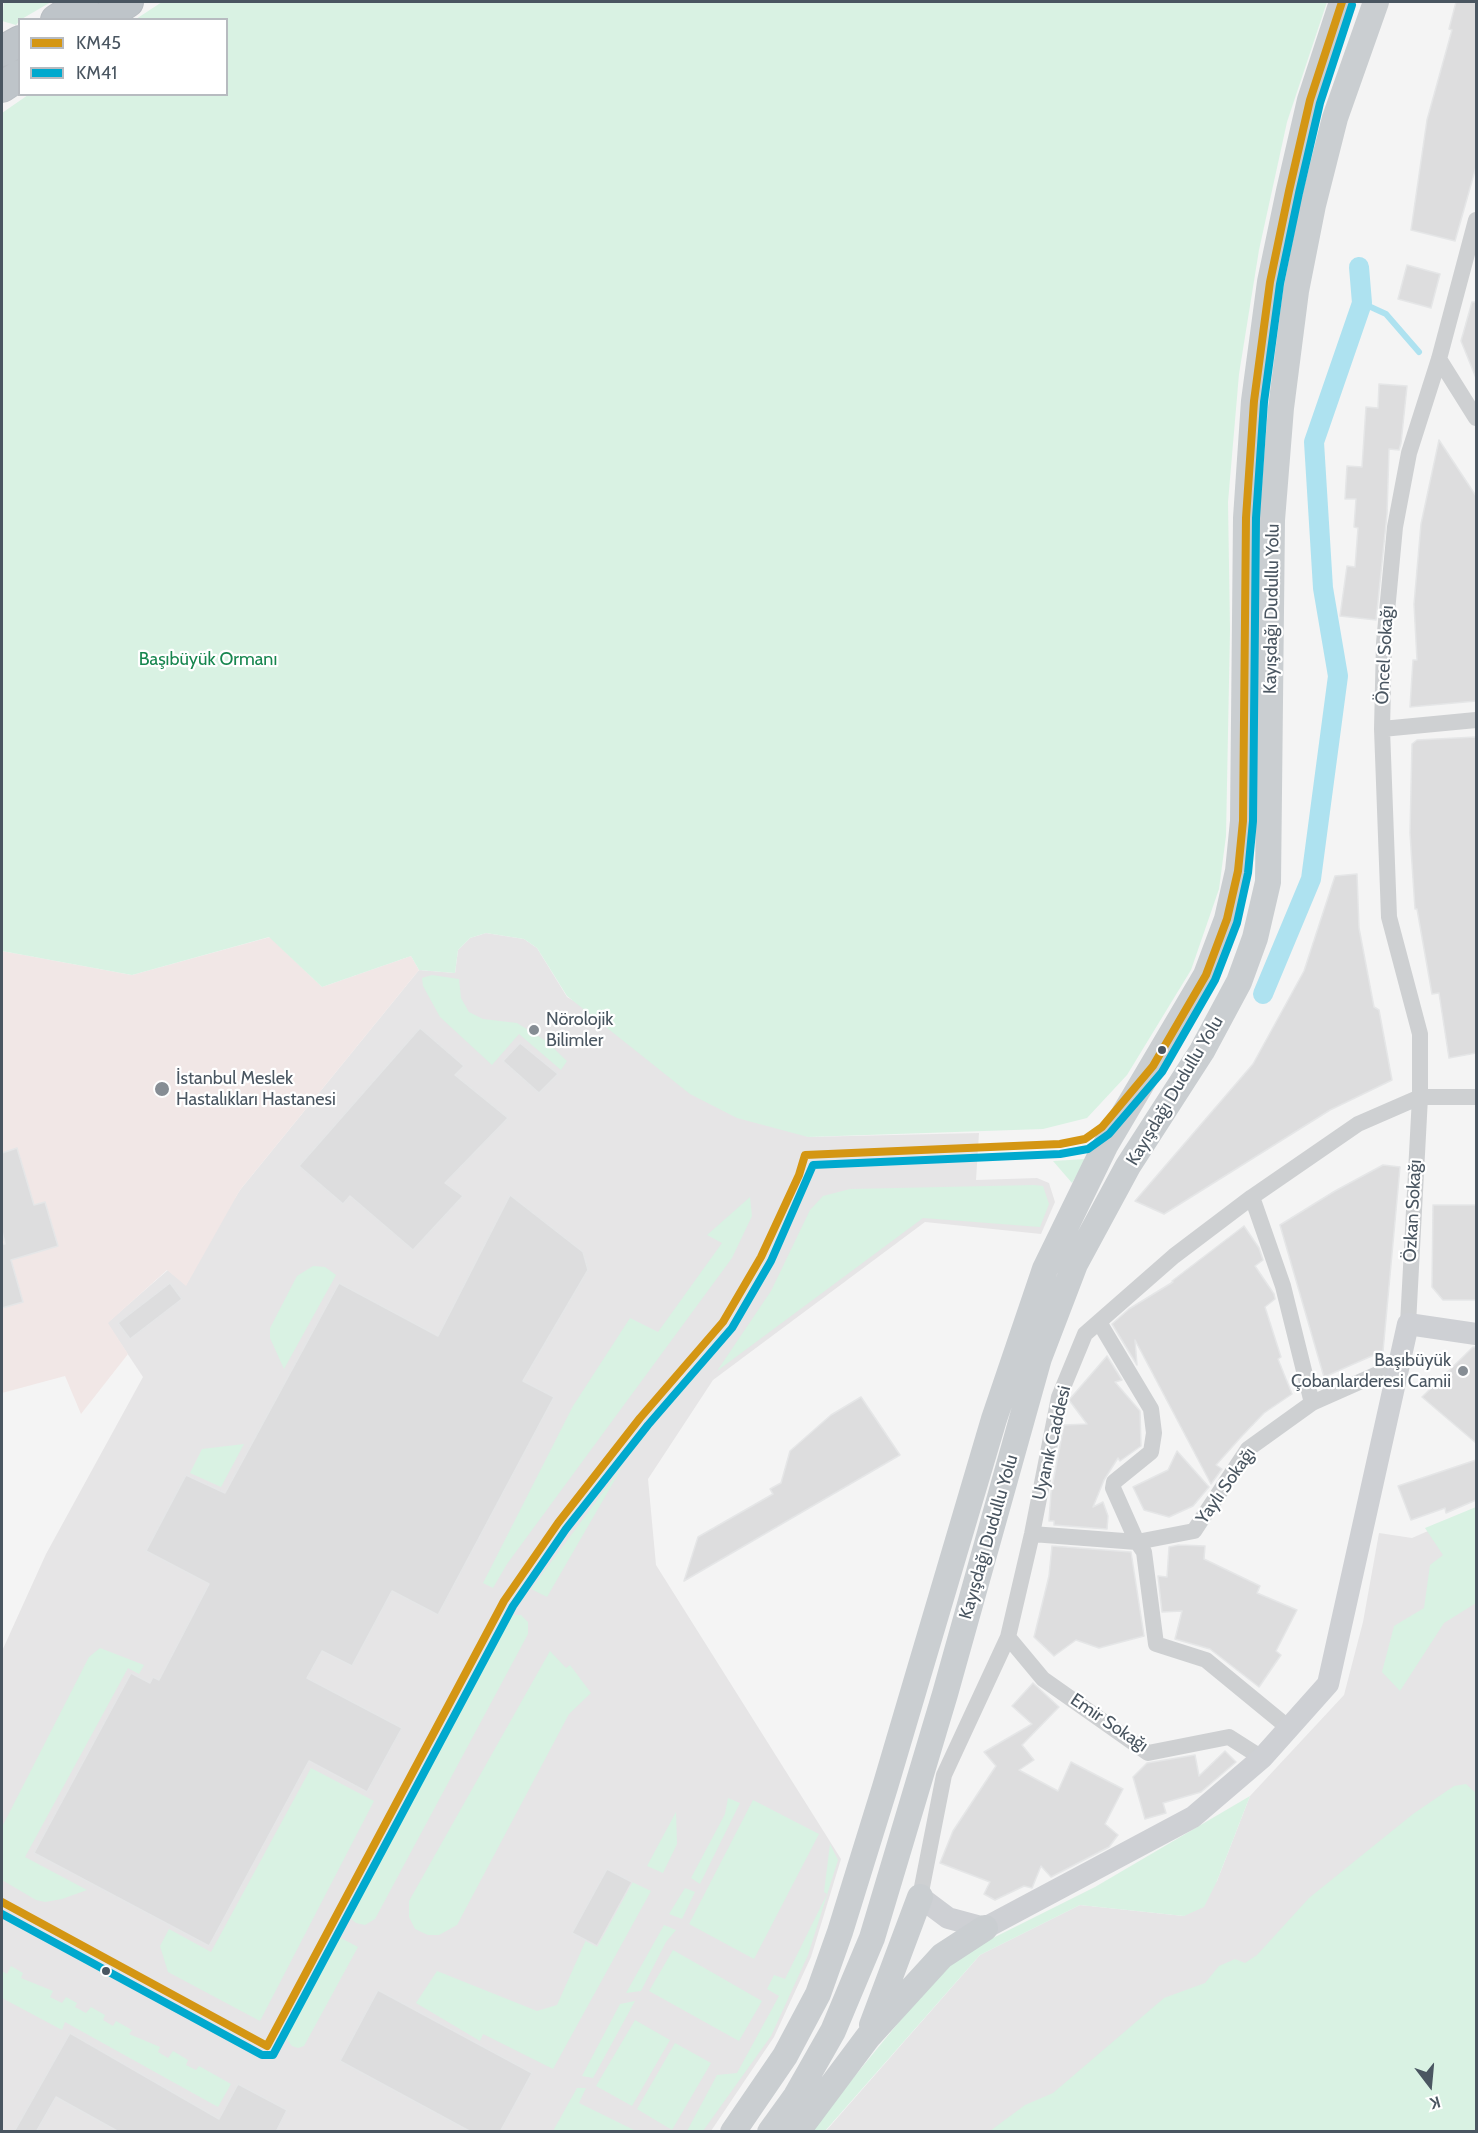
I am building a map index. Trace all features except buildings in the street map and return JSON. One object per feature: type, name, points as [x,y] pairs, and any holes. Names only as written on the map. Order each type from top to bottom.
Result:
[{"type":"highway","points":[[59,18],[83,2]]},
{"type":"highway","points":[[104,18],[128,2]]},
{"type":"highway","points":[[2,51],[18,42]]},
{"type":"highway","points":[[2,87],[18,76]]},
{"type":"main road","name":"Kayışdağı Dudullu Yolu","points":[[733,2132],[785,2056],[818,1994],[885,1786],[987,1441],[1045,1269],[1105,1146],[1206,975],[1227,919],[1238,871],[1243,821],[1245,518],[1254,400],[1270,282],[1289,191],[1310,100],[1342,2]]},
{"type":"main road","name":"Kayışdağı Dudullu Yolu","points":[[770,2132],[796,2096],[833,2031],[872,1938],[945,1694],[1039,1358],[1076,1264],[1128,1166],[1202,1050],[1239,982],[1255,938],[1268,882],[1272,520],[1285,373],[1296,291],[1313,206],[1335,118],[1376,2]]},
{"type":"main road","points":[[797,2132],[868,2037],[942,1956],[985,1928],[1193,1817],[1262,1758],[1290,1729],[1328,1684],[1408,1324],[1476,1334]]},
{"type":"main road","points":[[868,2037],[920,1897],[948,1918],[985,1928]]},
{"type":"street","name":"Öncel Sokağı","points":[[1420,1098],[1420,1034],[1389,917],[1382,729],[1384,643],[1395,527],[1409,453],[1439,359],[1476,220]]},
{"type":"street","points":[[1439,359],[1476,418]]},
{"type":"street","points":[[1382,729],[1476,720]]},
{"type":"street","name":"Uyanık Caddesi","points":[[920,1897],[944,1775],[1008,1637],[1032,1534],[1059,1397],[1085,1334],[1174,1256],[1252,1197],[1358,1124],[1420,1098],[1476,1097]]},
{"type":"street","name":"Özkan Sokağı","points":[[1408,1324],[1420,1098]]},
{"type":"street","points":[[1252,1197],[1283,1286],[1312,1403]]},
{"type":"street","points":[[1099,1322],[1151,1409],[1154,1433],[1150,1452],[1114,1482],[1113,1488],[1137,1542],[1144,1552],[1156,1644],[1206,1660],[1290,1729]]},
{"type":"street","name":"Yaylı Sokağı","points":[[1032,1534],[1137,1542],[1194,1531],[1248,1449],[1312,1403],[1400,1364]]},
{"type":"street","name":"Emir Sokağı","points":[[1008,1637],[1043,1679],[1148,1753],[1229,1737],[1262,1758]]},
{"type":"shaded area","points":[[486,933],[524,939],[537,948],[567,997],[808,1137],[979,1133],[976,1180],[1037,1178],[1049,1183],[1055,1202],[1041,1234],[925,1222],[713,1380],[648,1479],[656,1565],[841,1859],[811,1957],[774,2037],[711,2131],[2,2132],[2,1651],[46,1554],[143,1377],[107,1323],[168,1270],[186,1285],[216,1228],[240,1190],[419,970],[455,973],[458,950],[470,938]]},
{"type":"shaded area","name":"İstanbul Meslek Hastalıkları Hastanesi","points":[[270,937],[322,987],[411,956],[419,970],[240,1190],[186,1286],[167,1270],[108,1323],[128,1354],[81,1414],[65,1376],[2,1393],[2,951],[132,975]]},
{"type":"shaded area","points":[[1476,1510],[1476,2131],[825,2132],[980,1955],[1080,1905],[1184,1916],[1217,1881],[1250,1796],[1344,1695],[1363,1622],[1379,1533],[1412,1538]]},
{"type":"green space","points":[[4,2],[51,2],[23,18],[18,18],[16,25],[2,21]]},
{"type":"green space","name":"Başıbüyük Ormanı","points":[[162,2],[1327,2],[1287,122],[1259,250],[1239,374],[1228,502],[1230,630],[1226,836],[1219,889],[1191,970],[1127,1075],[1087,1118],[1043,1129],[808,1137],[737,1118],[690,1094],[567,996],[537,948],[524,939],[486,933],[470,938],[458,950],[455,973],[419,970],[411,956],[322,987],[269,937],[132,975],[2,951],[2,113],[27,96],[228,96],[228,18],[138,18]]},
{"type":"green space","points":[[432,975],[459,979],[461,998],[469,1012],[483,1019],[517,1023],[546,1041],[567,1061],[561,1070],[519,1034],[492,1065],[440,1017],[423,986],[422,978]]},
{"type":"green space","points":[[1086,1159],[1072,1183],[1053,1161]]},
{"type":"green space","points":[[1043,1186],[1049,1204],[1040,1227],[923,1218],[717,1371],[771,1291],[810,1210],[823,1196],[850,1189]]},
{"type":"green space","points":[[750,1197],[752,1216],[732,1258],[507,1564],[493,1588],[483,1583],[573,1406],[630,1318],[658,1332],[722,1243],[707,1235]]},
{"type":"green space","points":[[313,1266],[325,1267],[336,1275],[284,1369],[270,1338],[270,1328],[297,1276]]},
{"type":"green space","points":[[244,1444],[221,1487],[190,1473],[202,1449]]},
{"type":"green space","points":[[624,1464],[547,1597],[531,1589]]},
{"type":"green space","points":[[1476,1507],[1476,1603],[1444,1623],[1400,1691],[1382,1672],[1394,1626],[1424,1608],[1430,1565],[1443,1555],[1425,1528]]},
{"type":"green space","points":[[512,1615],[521,1615],[528,1622],[528,1634],[375,1919],[365,1925],[356,1923],[351,1919],[351,1910]]},
{"type":"green space","points":[[100,1648],[144,1665],[139,1674],[128,1668],[25,1857],[87,1890],[62,1899],[45,1902],[36,1900],[2,1880],[2,1827],[89,1657]]},
{"type":"green space","points":[[550,1651],[566,1668],[570,1665],[591,1693],[569,1714],[457,1925],[439,1935],[428,1935],[415,1929],[409,1917],[409,1901]]},
{"type":"green space","points":[[311,1768],[374,1801],[260,2021],[168,1972],[160,1946],[169,1929],[211,1952]]},
{"type":"green space","points":[[1466,1784],[1476,1793],[1476,2128],[1471,2132],[990,2131],[1025,2105],[1053,2093],[1164,1998],[1205,1983],[1219,1966],[1235,1959],[1245,1963],[1257,1955],[1309,1898],[1413,1814],[1454,1786]]},
{"type":"green space","points":[[1250,1796],[1217,1881],[1204,1907],[1184,1916],[1080,1905],[980,1955],[825,2131],[809,2132],[917,2000],[952,1963],[971,1949],[1095,1887]]},
{"type":"green space","points":[[728,1798],[740,1803],[700,1884],[691,1878],[725,1814]]},
{"type":"green space","points":[[753,1800],[819,1834],[754,1959],[689,1924]]},
{"type":"green space","points":[[676,1812],[677,1844],[663,1873],[647,1866]]},
{"type":"green space","points":[[830,1844],[838,1860],[808,1955],[771,2036],[703,2131],[687,2131],[717,2075],[737,2073],[779,1996],[767,1989],[774,1975],[785,1979],[827,1894],[824,1892]]},
{"type":"green space","points":[[632,1882],[651,1891],[553,2069],[483,2034],[480,2041],[416,2003],[437,1971],[537,2011],[557,2005],[586,1940],[597,1946]]},
{"type":"green space","points":[[685,1888],[695,1892],[682,1919],[669,1914]]},
{"type":"green space","points":[[664,1925],[676,1930],[666,1942],[641,1991],[626,1993]]},
{"type":"green space","points":[[337,1936],[358,1947],[304,2046],[298,2048],[292,2046],[283,2035]]},
{"type":"green space","points":[[673,1950],[762,2001],[739,2041],[649,1991]]},
{"type":"green space","points":[[11,1966],[23,1973],[21,1978],[53,1991],[50,1997],[62,2003],[66,1997],[77,2003],[75,2007],[86,2013],[91,2007],[105,2015],[103,2020],[113,2026],[116,2021],[132,2030],[129,2034],[160,2047],[158,2052],[168,2058],[173,2051],[188,2060],[186,2065],[196,2070],[199,2066],[231,2084],[218,2107],[65,2022],[62,2030],[2,1998],[2,1971],[7,1974]]},
{"type":"green space","points":[[635,2001],[593,2078],[582,2076],[620,2004]]},
{"type":"green space","points":[[635,2020],[670,2040],[632,2106],[596,2086]]},
{"type":"green space","points":[[675,2043],[711,2063],[672,2130],[637,2109]]},
{"type":"green space","points":[[577,2088],[586,2088],[579,2103],[636,2131],[553,2131]]},
{"type":"waterway","points":[[1263,994],[1311,879],[1338,676],[1323,588],[1314,442],[1362,303],[1359,267]]},
{"type":"waterway","points":[[1362,303],[1386,314],[1419,352]]},
{"type":"transit line","name":"KM45","points":[[2,1902],[267,2046],[504,1601],[558,1523],[640,1418],[723,1322],[761,1257],[799,1175],[805,1155],[1060,1144],[1085,1139],[1102,1127],[1153,1066],[1206,975],[1227,919],[1238,871],[1243,821],[1246,518],[1254,401],[1270,282],[1289,191],[1310,100],[1342,2]]},
{"type":"transit line","name":"KM41","points":[[2,1914],[262,2055],[273,2055],[513,1606],[566,1529],[648,1425],[732,1328],[771,1261],[813,1165],[1060,1154],[1088,1149],[1109,1134],[1162,1072],[1215,980],[1237,923],[1248,873],[1253,821],[1256,518],[1264,402],[1280,284],[1299,193],[1320,103],[1352,5]]},
{"type":"place","name":"Nörolojik Bilimler","points":[[534,1030]]},
{"type":"place","name":"İstanbul Meslek Hastalıkları Hastanesi","points":[[162,1089]]},
{"type":"place","name":"Başıbüyük Çobanlarderesi Camii","points":[[1463,1371]]}]
